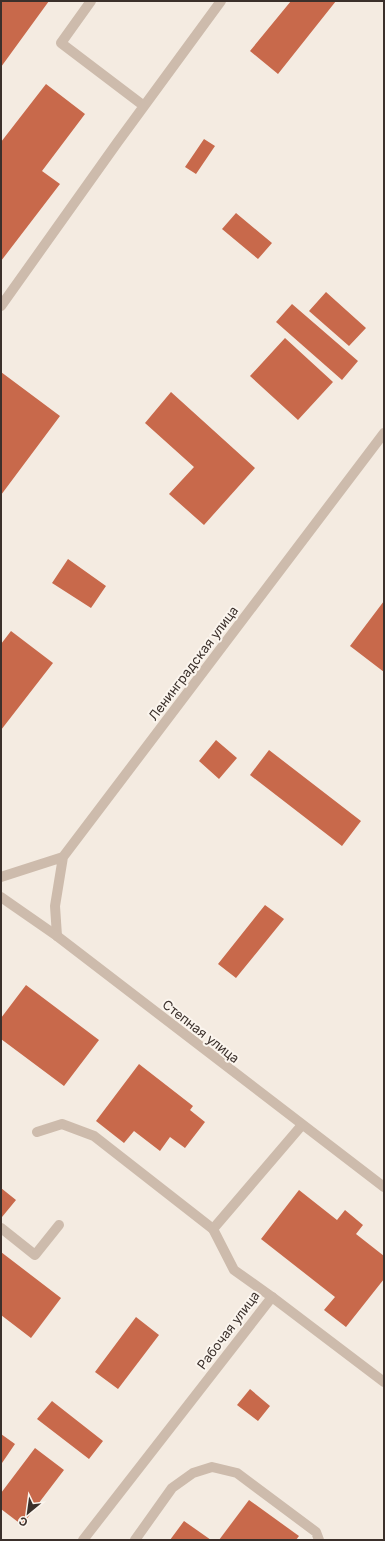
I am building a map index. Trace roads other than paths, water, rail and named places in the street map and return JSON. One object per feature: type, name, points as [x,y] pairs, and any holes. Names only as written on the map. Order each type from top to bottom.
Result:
[{"type":"street","points":[[91,1],[60,43],[144,106]]},
{"type":"street","points":[[1,306],[221,1]]},
{"type":"street","name":"Ленинградская улица","points":[[63,857],[384,433]]},
{"type":"street","points":[[1,876],[63,857],[54,906],[57,936]]},
{"type":"street","name":"Степная улица","points":[[1,897],[57,936],[384,1187]]},
{"type":"street","points":[[37,1132],[62,1124],[94,1136],[213,1229],[302,1125]]},
{"type":"street","points":[[1,1228],[36,1255],[59,1225]]},
{"type":"street","name":"Рабочая улица","points":[[83,1540],[272,1297],[234,1270],[213,1229]]},
{"type":"street","points":[[272,1297],[384,1382]]},
{"type":"street","points":[[135,1540],[172,1488],[193,1473],[212,1467],[237,1473],[316,1532],[320,1540]]}]
